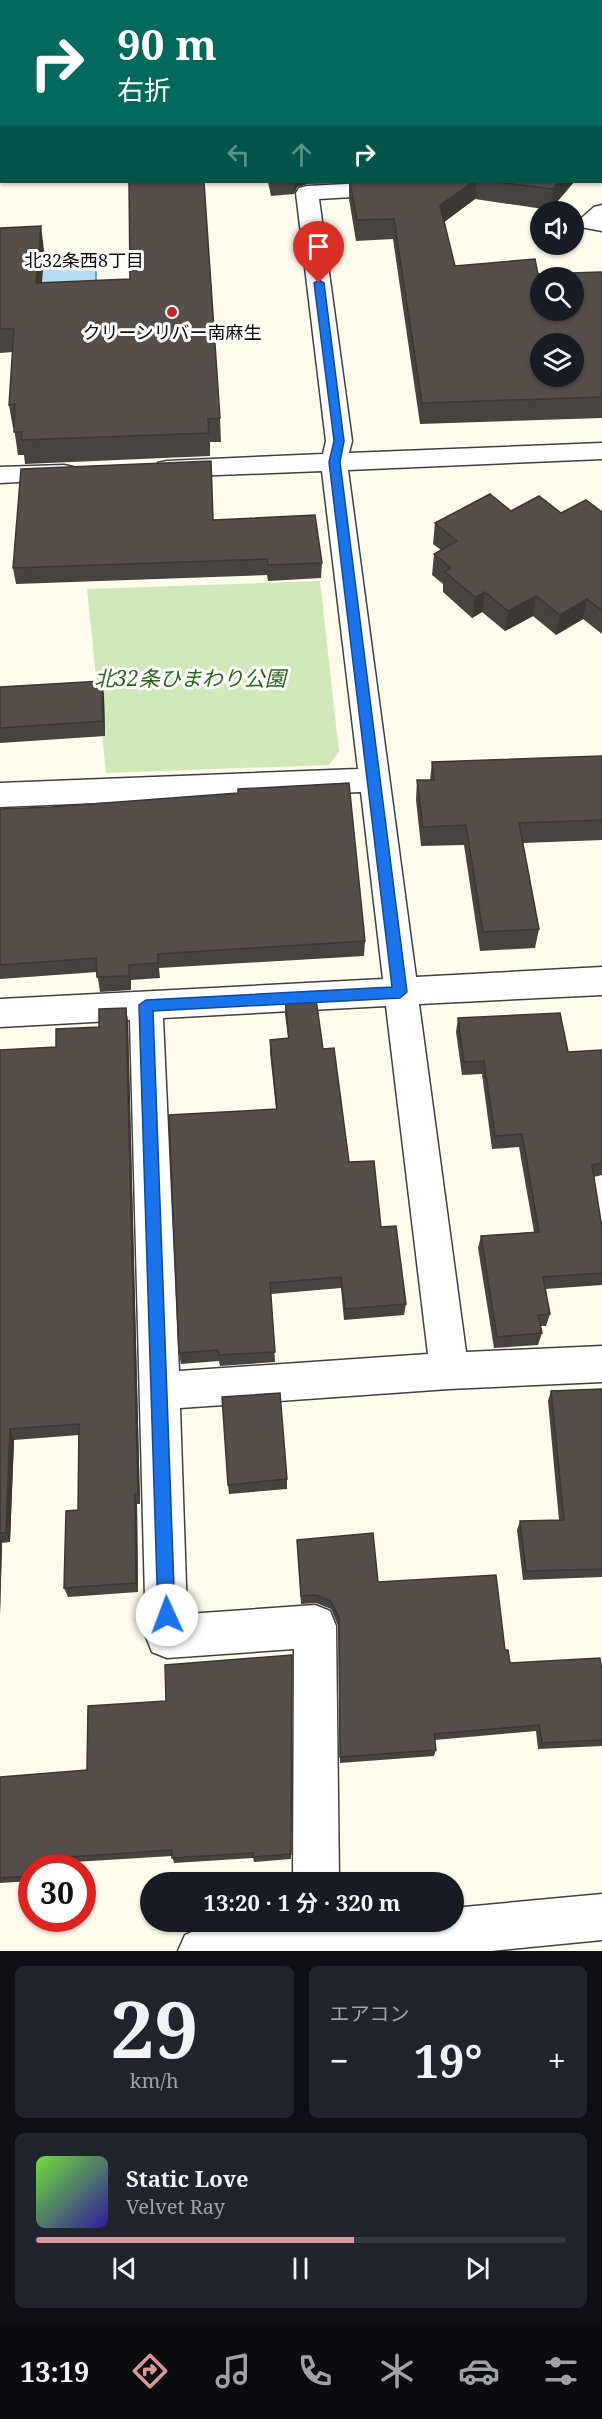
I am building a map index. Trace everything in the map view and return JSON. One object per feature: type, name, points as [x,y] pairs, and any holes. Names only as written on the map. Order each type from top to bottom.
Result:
[{"type":"street","points":[[408,183],[402,187],[307,193],[339,441],[334,462],[449,1371]]},
{"type":"street","points":[[602,212],[588,222],[602,224]]},
{"type":"street","points":[[143,470],[602,452]]},
{"type":"street","points":[[0,475],[84,472]]},
{"type":"street","points":[[0,795],[374,780]]},
{"type":"street","points":[[0,1013],[602,981]]},
{"type":"street","points":[[146,1005],[167,1637],[315,1626],[316,1872]]},
{"type":"street","points":[[160,1391],[449,1371],[602,1364]]},
{"type":"street","points":[[201,1951],[316,1939],[602,1917]]},
{"type":"green space","name":"北32条ひまわり公園","points":[[320,581],[339,752],[329,765],[106,773],[87,589]]},
{"type":"water","points":[[96,258],[96,291],[0,294],[0,261]]},
{"type":"building","points":[[129,183],[204,183],[220,418],[208,419],[209,433],[21,440],[22,432],[14,432],[15,404],[9,405],[14,329],[0,329],[0,228],[41,226],[36,283],[130,279]]},
{"type":"building","points":[[350,183],[472,183],[440,205],[455,266],[535,259],[537,267],[530,267],[530,321],[584,321],[584,273],[602,272],[602,397],[422,403],[394,219],[357,220]]},
{"type":"building","points":[[504,183],[558,183],[553,189]]},
{"type":"building","points":[[211,461],[213,520],[315,515],[322,563],[268,565],[267,559],[13,568],[21,469]]},
{"type":"building","points":[[490,494],[511,511],[539,496],[561,513],[586,500],[602,512],[602,611],[587,599],[560,615],[536,596],[508,611],[485,592],[475,597],[445,572],[451,568],[434,554],[457,541],[435,523]]},
{"type":"building","points":[[102,681],[103,721],[0,728],[0,687]]},
{"type":"building","points":[[602,756],[602,820],[519,823],[539,929],[483,932],[466,825],[423,827],[417,780],[434,780],[432,762]]},
{"type":"building","points":[[349,783],[365,941],[158,954],[158,963],[129,965],[129,976],[97,977],[96,958],[0,965],[0,809],[238,793],[238,789]]},
{"type":"building","points":[[316,999],[323,1049],[334,1048],[349,1162],[374,1161],[381,1227],[396,1226],[406,1304],[345,1309],[341,1277],[270,1283],[275,1352],[219,1355],[218,1350],[179,1353],[169,1115],[277,1109],[270,1040],[289,1038],[285,1000]]},
{"type":"building","points":[[126,1008],[138,1494],[135,1494],[136,1583],[64,1588],[66,1511],[78,1510],[79,1424],[10,1429],[6,1533],[0,1533],[0,1050],[56,1047],[56,1029],[99,1027],[99,1009]]},
{"type":"building","points":[[560,1013],[568,1052],[602,1050],[602,1163],[592,1165],[602,1228],[602,1273],[543,1277],[550,1314],[538,1315],[542,1333],[497,1337],[481,1236],[539,1232],[522,1134],[495,1136],[484,1061],[464,1062],[458,1018]]},
{"type":"building","points":[[602,1389],[602,1569],[526,1571],[520,1521],[564,1520],[551,1391]]},
{"type":"building","points":[[280,1393],[287,1479],[228,1485],[222,1397]]},
{"type":"building","points":[[373,1533],[378,1582],[496,1575],[505,1650],[508,1650],[510,1663],[600,1658],[602,1740],[542,1743],[539,1725],[434,1734],[436,1750],[340,1757],[339,1618],[331,1601],[316,1595],[301,1596],[297,1540]]},
{"type":"building","points":[[292,1655],[291,1854],[253,1857],[253,1853],[172,1858],[172,1850],[96,1855],[18,1854],[18,1877],[0,1878],[0,1777],[87,1770],[88,1706],[166,1701],[165,1665]]},
{"type":"place","name":"クリーンリバー南麻生","points":[[172,312]]},
{"type":"district","name":"北32条西8丁目","points":[[84,260]]},
{"type":"route","points":[[167,1615],[146,1005],[400,992],[334,462],[339,441],[319,283]]}]
